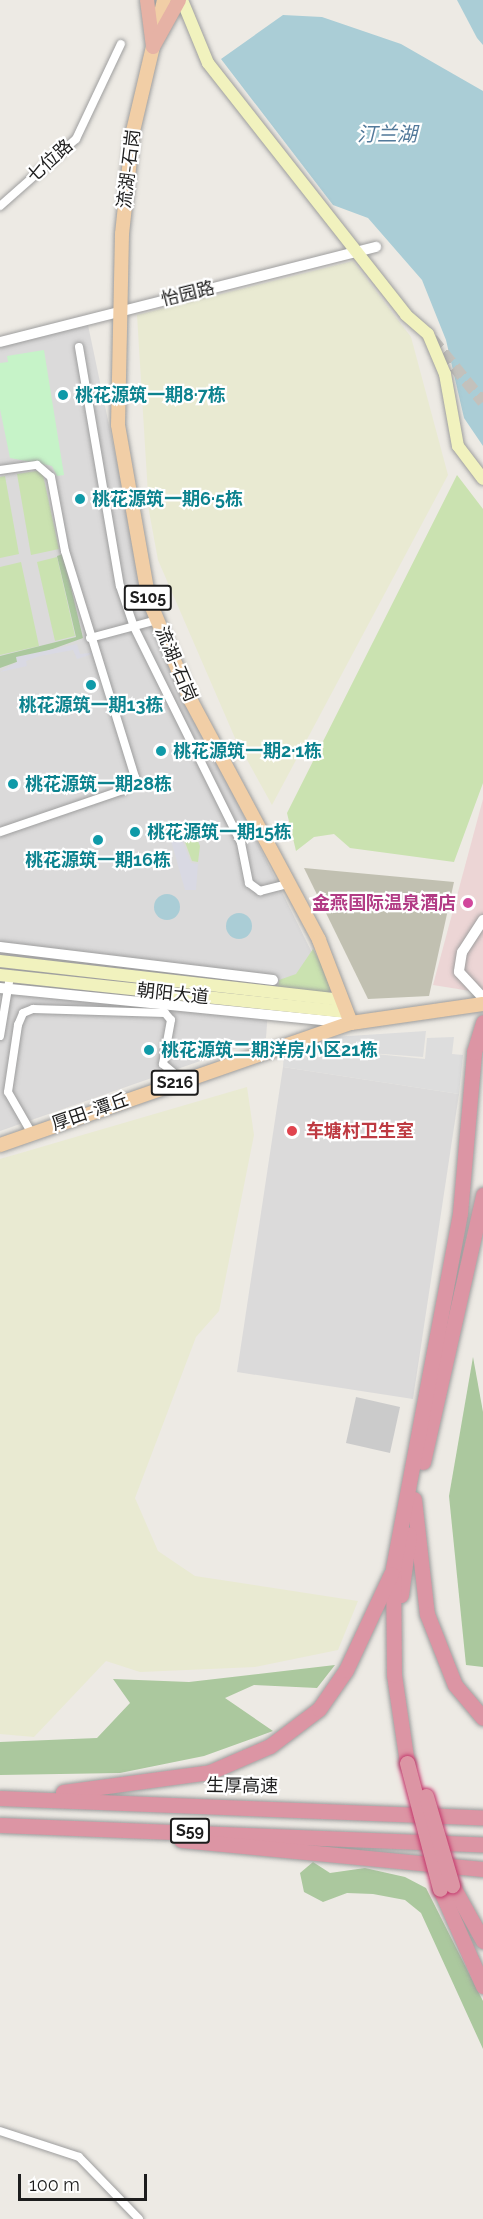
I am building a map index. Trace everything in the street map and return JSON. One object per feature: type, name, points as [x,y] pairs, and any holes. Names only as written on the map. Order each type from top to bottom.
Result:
[{"type":"highway","points":[[147,0],[153,47]]},
{"type":"highway","points":[[153,47],[175,1]]},
{"type":"highway","points":[[483,1022],[474,1052],[460,1213],[393,1568],[394,1675],[411,1762],[446,1887],[483,1986]]},
{"type":"highway","points":[[411,1762],[400,1601],[414,1499],[483,1195]]},
{"type":"highway","points":[[414,1499],[426,1614],[455,1685],[483,1718]]},
{"type":"highway","points":[[36,1797],[210,1772],[270,1746],[319,1709],[346,1670],[393,1568]]},
{"type":"highway","name":"生厚高速","points":[[0,1798],[36,1797],[483,1817]]},
{"type":"highway","name":"S59","points":[[0,1825],[483,1844]]},
{"type":"highway","points":[[34,1826],[483,1869]]},
{"type":"highway","points":[[446,1887],[483,1941]]},
{"type":"main road","points":[[175,1],[208,63],[356,252],[428,334],[445,374],[458,446],[483,479]]},
{"type":"main road","name":"流湖-石岗","points":[[153,47],[133,131],[120,312],[118,425],[128,501],[157,620],[190,699],[289,884],[347,1012]]},
{"type":"main road","name":"朝阳大道","points":[[0,961],[347,1012]]},
{"type":"main road","name":"朝阳大道","points":[[4,982],[347,1012]]},
{"type":"main road","points":[[347,1012],[483,1004]]},
{"type":"main road","name":"厚田-潭丘","points":[[0,1145],[31,1132],[182,1080],[347,1012]]},
{"type":"street","name":"七位路","points":[[0,206],[76,139],[121,44]]},
{"type":"street","name":"怡园路","points":[[0,342],[376,247]]},
{"type":"street","points":[[79,347],[120,586],[134,627],[241,843],[249,883],[260,891],[289,884]]},
{"type":"street","points":[[0,470],[37,465],[51,477],[65,551],[90,638],[135,777],[123,790],[0,832]]},
{"type":"street","points":[[90,638],[157,620]]},
{"type":"street","points":[[483,920],[462,952],[459,972],[483,997]]},
{"type":"street","points":[[483,929],[464,967],[483,997]]},
{"type":"street","points":[[0,947],[273,980]]},
{"type":"street","points":[[0,1036],[4,982]]},
{"type":"street","points":[[96,991],[103,1009]]},
{"type":"street","points":[[31,1132],[8,1092],[23,1013],[103,1009],[165,1012],[171,1020],[163,1064],[182,1080]]},
{"type":"street","points":[[0,2130],[79,2157],[139,2219]]},
{"type":"shaded area","points":[[88,325],[152,630],[333,995],[0,953],[0,346]]},
{"type":"shaded area","points":[[77,644],[80,654],[98,652],[77,659],[73,650],[40,656],[26,661],[27,666],[0,672],[17,662],[16,657]]},
{"type":"shaded area","name":"金燕国际温泉酒店","points":[[483,799],[483,993],[433,985]]},
{"type":"shaded area","points":[[180,835],[191,863],[198,864],[196,890],[185,890],[170,837]]},
{"type":"shaded area","points":[[304,868],[454,882],[429,996],[368,999]]},
{"type":"shaded area","points":[[0,982],[268,1010],[266,1038],[0,1131]]},
{"type":"shaded area","points":[[426,1031],[423,1057],[356,1052],[425,1059],[427,1038],[454,1037],[452,1054],[463,1055],[459,1094],[283,1067],[284,1052],[334,1037]]},
{"type":"shaded area","points":[[283,1067],[459,1094],[413,1399],[237,1372]]},
{"type":"shaded area","points":[[356,1397],[400,1407],[390,1453],[346,1443]]},
{"type":"green space","points":[[353,261],[411,337],[448,475],[272,805],[235,738],[158,560],[149,511],[137,315]]},
{"type":"green space","points":[[44,350],[64,475],[57,476],[52,466],[10,458],[0,409],[0,363],[8,362],[7,356]]},
{"type":"green space","points":[[42,470],[59,549],[31,555],[17,474]]},
{"type":"green space","points":[[457,475],[483,509],[483,783],[454,862],[350,848],[334,834],[314,837],[296,851],[287,813]]},
{"type":"green space","points":[[5,476],[19,554],[0,558],[0,477]]},
{"type":"green space","points":[[63,554],[83,638],[0,668],[0,656],[76,637],[57,556]]},
{"type":"green space","points":[[57,557],[75,636],[55,641],[37,562]]},
{"type":"green space","points":[[21,562],[39,646],[0,655],[0,567]]},
{"type":"green space","points":[[193,829],[200,846],[198,862],[192,861],[182,834]]},
{"type":"green space","points":[[313,949],[332,984],[328,994],[278,989],[279,980],[296,974]]},
{"type":"green space","points":[[247,1087],[254,1135],[219,1311],[196,1337],[135,1498],[158,1551],[195,1576],[358,1601],[338,1650],[255,1667],[140,1672],[106,1661],[34,1737],[0,1734],[0,1159]]},
{"type":"green space","points":[[473,1357],[483,1412],[483,1667],[466,1665],[449,1496]]},
{"type":"green space","points":[[335,1665],[317,1688],[254,1685],[225,1698],[273,1731],[204,1756],[120,1773],[0,1775],[0,1742],[97,1738],[130,1703],[113,1679],[189,1682]]},
{"type":"green space","points":[[313,1862],[330,1873],[365,1868],[405,1877],[426,1888],[483,2001],[483,2049],[421,1913],[405,1900],[373,1894],[347,1893],[323,1902],[304,1892],[300,1873]]},
{"type":"water","points":[[457,0],[483,0],[483,45],[477,38]]},
{"type":"water","name":"汀兰湖","points":[[283,15],[322,17],[401,44],[483,91],[483,446],[464,418],[446,340],[422,280],[368,218],[333,205],[221,59]]},
{"type":"water","points":[[167,894],[176,898],[180,907],[176,916],[167,920],[158,916],[154,907],[158,898]]},
{"type":"water","points":[[239,913],[248,917],[252,926],[248,935],[239,939],[230,935],[226,926],[230,917]]},
{"type":"tunnel","points":[[432,339],[483,402]]},
{"type":"place","name":"桃花源筑一期8·7栋","points":[[63,395]]},
{"type":"place","name":"桃花源筑一期6·5栋","points":[[80,499]]},
{"type":"place","name":"桃花源筑一期13栋","points":[[91,685]]},
{"type":"place","name":"桃花源筑一期2·1栋","points":[[161,751]]},
{"type":"place","name":"桃花源筑一期28栋","points":[[13,784]]},
{"type":"place","name":"桃花源筑一期15栋","points":[[135,832]]},
{"type":"place","name":"桃花源筑一期16栋","points":[[98,840]]},
{"type":"place","name":"金燕国际温泉酒店","points":[[468,903]]},
{"type":"place","name":"桃花源筑二期洋房小区21栋","points":[[149,1050]]},
{"type":"place","name":"车塘村卫生室","points":[[292,1131]]}]
